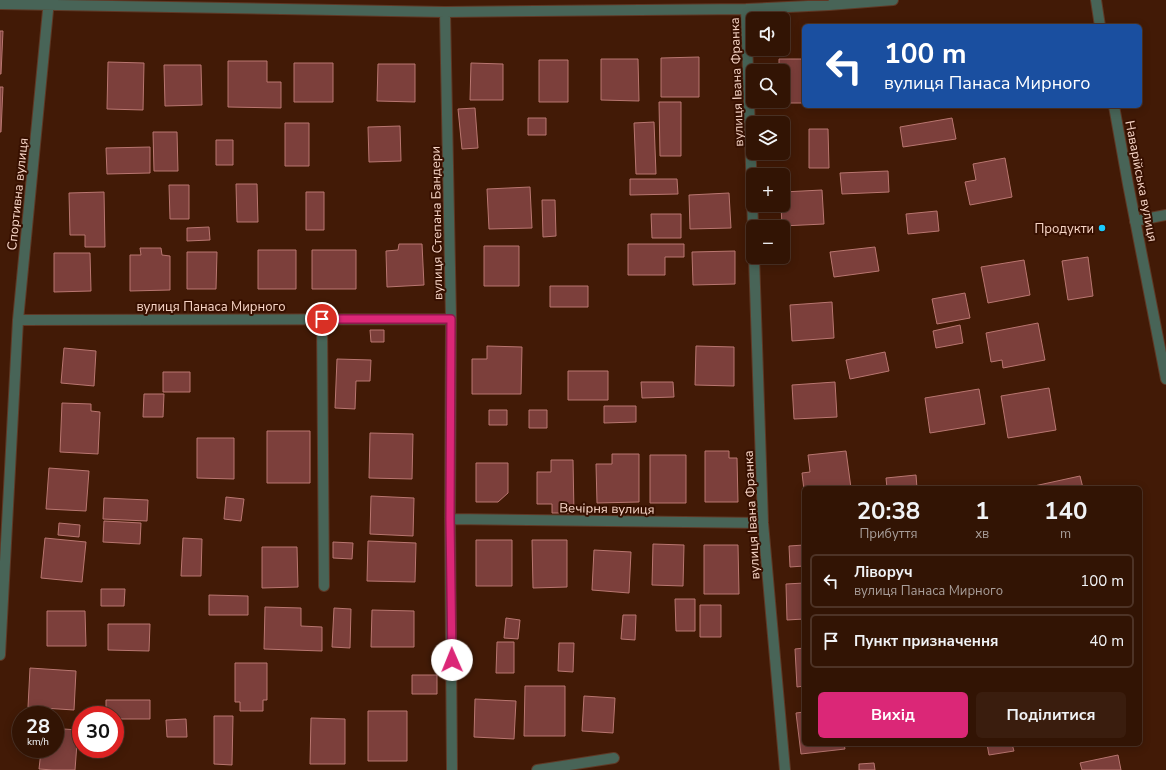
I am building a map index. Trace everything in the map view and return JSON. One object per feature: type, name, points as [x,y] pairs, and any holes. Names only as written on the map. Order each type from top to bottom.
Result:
[{"type":"street","points":[[0,4],[49,3],[445,12],[746,9],[893,0]]},
{"type":"street","points":[[1096,0],[1100,24]]},
{"type":"street","name":"Спортивна вулиця","points":[[0,655],[18,320],[49,3]]},
{"type":"street","name":"вулиця Івана Франка","points":[[746,9],[753,220]]},
{"type":"street","name":"вулиця Степана Бандери","points":[[445,12],[451,319],[450,519],[452,770]]},
{"type":"street","name":"Наварійська вулиця","points":[[1114,108],[1166,379]]},
{"type":"street","points":[[1136,221],[1166,215]]},
{"type":"street","name":"вулиця Івана Франка","points":[[754,264],[763,523],[785,770]]},
{"type":"street","points":[[322,319],[324,586]]},
{"type":"street","name":"вулиця Панаса Мирного","points":[[18,320],[451,319]]},
{"type":"street","name":"Вечірня вулиця","points":[[450,519],[763,523]]},
{"type":"street","points":[[537,770],[614,758]]},
{"type":"building","points":[[0,31],[3,31],[1,74],[0,74]]},
{"type":"building","points":[[699,57],[699,97],[661,97],[661,58]]},
{"type":"building","points":[[601,59],[638,59],[639,101],[601,100]]},
{"type":"building","points":[[779,59],[802,59],[802,103],[790,103],[790,64],[779,64]]},
{"type":"building","points":[[539,60],[568,60],[568,102],[539,102]]},
{"type":"building","points":[[228,61],[267,61],[267,82],[281,82],[281,108],[228,107]]},
{"type":"building","points":[[108,62],[144,63],[143,110],[107,109]]},
{"type":"building","points":[[294,63],[333,63],[333,102],[294,102]]},
{"type":"building","points":[[471,63],[503,64],[503,100],[470,100]]},
{"type":"building","points":[[378,64],[415,64],[415,102],[377,101]]},
{"type":"building","points":[[164,65],[201,65],[202,105],[165,106]]},
{"type":"building","points":[[0,87],[3,87],[1,132],[0,132]]},
{"type":"building","points":[[659,102],[681,102],[681,156],[660,156]]},
{"type":"building","points":[[475,108],[478,148],[462,149],[458,109]]},
{"type":"building","points":[[528,118],[546,118],[546,135],[528,135]]},
{"type":"building","points":[[952,118],[956,139],[903,147],[900,127]]},
{"type":"building","points":[[654,122],[656,174],[636,174],[634,123]]},
{"type":"building","points":[[285,123],[309,123],[309,166],[285,166]]},
{"type":"building","points":[[400,126],[401,161],[369,162],[368,127]]},
{"type":"building","points":[[809,129],[828,129],[829,168],[809,168]]},
{"type":"building","points":[[153,132],[177,132],[178,171],[154,171]]},
{"type":"building","points":[[216,140],[233,140],[233,165],[216,165]]},
{"type":"building","points":[[150,147],[150,173],[107,174],[106,148]]},
{"type":"building","points":[[1005,158],[1012,197],[970,205],[965,182],[976,180],[973,164]]},
{"type":"building","points":[[888,171],[889,192],[842,194],[840,173]]},
{"type":"building","points":[[630,179],[677,179],[678,194],[630,195]]},
{"type":"building","points":[[236,184],[257,184],[258,222],[237,222]]},
{"type":"building","points":[[169,185],[189,185],[189,219],[170,219]]},
{"type":"building","points":[[530,187],[532,228],[489,229],[487,189]]},
{"type":"building","points":[[822,190],[824,224],[790,226],[790,220],[782,220],[781,212],[790,212],[790,192]]},
{"type":"building","points":[[104,192],[105,247],[85,247],[85,235],[70,235],[69,193]]},
{"type":"building","points":[[306,192],[324,192],[324,230],[306,230]]},
{"type":"building","points":[[729,193],[731,228],[690,229],[689,195]]},
{"type":"building","points":[[542,200],[555,200],[556,236],[543,237]]},
{"type":"building","points":[[937,211],[939,231],[908,234],[906,214]]},
{"type":"building","points":[[651,214],[681,214],[681,238],[652,238]]},
{"type":"building","points":[[209,227],[210,240],[187,241],[187,228]]},
{"type":"building","points":[[399,244],[422,244],[424,285],[387,287],[386,251],[398,250]]},
{"type":"building","points":[[628,244],[684,244],[684,257],[665,257],[665,275],[628,275]]},
{"type":"building","points":[[484,246],[519,246],[519,286],[484,286]]},
{"type":"building","points":[[875,247],[879,271],[834,277],[830,252]]},
{"type":"building","points":[[140,248],[161,248],[162,255],[170,256],[170,290],[130,291],[130,255],[141,255]]},
{"type":"building","points":[[258,250],[296,250],[296,289],[258,289]]},
{"type":"building","points":[[312,250],[356,250],[356,289],[312,289]]},
{"type":"building","points":[[735,251],[735,284],[693,285],[692,252]]},
{"type":"building","points":[[187,252],[217,252],[216,289],[187,289]]},
{"type":"building","points":[[54,253],[90,253],[91,291],[54,292]]},
{"type":"building","points":[[1088,257],[1093,296],[1068,300],[1062,261]]},
{"type":"building","points":[[1024,260],[1030,295],[988,303],[981,267]]},
{"type":"building","points":[[550,286],[588,286],[588,307],[550,307]]},
{"type":"building","points":[[965,293],[970,318],[937,324],[932,299]]},
{"type":"building","points":[[832,302],[834,338],[792,341],[790,305]]},
{"type":"building","points":[[1038,323],[1045,360],[1003,368],[1002,360],[991,362],[986,333]]},
{"type":"building","points":[[960,325],[963,343],[936,348],[933,331]]},
{"type":"building","points":[[370,330],[384,330],[384,342],[371,342]]},
{"type":"building","points":[[487,346],[522,347],[521,394],[472,394],[472,359],[487,359]]},
{"type":"building","points":[[696,346],[734,347],[734,386],[695,385]]},
{"type":"building","points":[[64,348],[96,351],[94,386],[61,383]]},
{"type":"building","points":[[885,352],[889,371],[850,379],[846,360]]},
{"type":"building","points":[[337,359],[371,360],[370,381],[356,381],[355,409],[335,408]]},
{"type":"building","points":[[568,371],[608,371],[608,400],[568,400]]},
{"type":"building","points":[[163,372],[190,372],[190,392],[163,392]]},
{"type":"building","points":[[641,382],[673,382],[674,397],[642,398]]},
{"type":"building","points":[[835,382],[837,417],[794,419],[792,385]]},
{"type":"building","points":[[1049,388],[1056,430],[1008,438],[1001,396]]},
{"type":"building","points":[[979,389],[985,424],[930,433],[925,398]]},
{"type":"building","points":[[144,394],[164,394],[163,417],[143,417]]},
{"type":"building","points":[[62,403],[91,404],[91,411],[100,412],[98,454],[60,452]]},
{"type":"building","points":[[604,406],[636,406],[636,422],[604,423]]},
{"type":"building","points":[[489,410],[507,410],[507,425],[489,425]]},
{"type":"building","points":[[529,410],[547,410],[547,428],[529,428]]},
{"type":"building","points":[[267,431],[310,431],[310,483],[267,483]]},
{"type":"building","points":[[370,433],[413,434],[412,479],[369,478]]},
{"type":"building","points":[[197,438],[234,438],[234,479],[197,478]]},
{"type":"building","points":[[705,451],[729,451],[729,458],[737,458],[738,502],[705,502]]},
{"type":"building","points":[[846,451],[851,486],[804,486],[802,473],[810,472],[808,455]]},
{"type":"building","points":[[612,454],[639,454],[639,502],[597,503],[596,464],[612,464]]},
{"type":"building","points":[[650,455],[686,455],[686,503],[650,503]]},
{"type":"building","points":[[551,460],[573,460],[574,513],[552,513],[552,504],[537,504],[537,472],[551,472]]},
{"type":"building","points":[[476,463],[508,463],[508,493],[498,502],[476,502]]},
{"type":"building","points":[[49,468],[89,471],[86,511],[46,509]]},
{"type":"building","points":[[916,475],[917,486],[887,486],[886,478]]},
{"type":"building","points":[[1080,476],[1082,486],[1034,486]]},
{"type":"building","points":[[371,496],[414,498],[413,536],[370,534]]},
{"type":"building","points":[[226,497],[244,499],[241,521],[224,519]]},
{"type":"building","points":[[104,498],[148,500],[147,521],[103,519]]},
{"type":"building","points":[[104,521],[141,523],[140,544],[103,542]]},
{"type":"building","points":[[59,523],[80,525],[79,537],[58,535]]},
{"type":"building","points":[[45,538],[86,542],[82,582],[41,578]]},
{"type":"building","points":[[183,538],[202,539],[201,576],[181,576]]},
{"type":"building","points":[[476,540],[512,540],[512,586],[476,586]]},
{"type":"building","points":[[532,540],[567,540],[567,587],[533,588]]},
{"type":"building","points":[[368,541],[416,543],[415,582],[367,581]]},
{"type":"building","points":[[333,542],[353,543],[352,559],[333,558]]},
{"type":"building","points":[[653,544],[684,545],[683,586],[652,585]]},
{"type":"building","points":[[704,545],[738,545],[739,594],[704,594]]},
{"type":"building","points":[[802,545],[802,566],[790,567],[789,546]]},
{"type":"building","points":[[262,547],[297,547],[298,587],[262,588]]},
{"type":"building","points":[[594,550],[631,552],[629,593],[592,590]]},
{"type":"building","points":[[802,583],[802,619],[787,620],[786,584]]},
{"type":"building","points":[[101,589],[125,589],[124,606],[101,606]]},
{"type":"building","points":[[209,595],[248,596],[248,615],[209,615]]},
{"type":"building","points":[[675,599],[695,599],[695,631],[676,631]]},
{"type":"building","points":[[700,605],[721,605],[721,637],[700,637]]},
{"type":"building","points":[[265,607],[301,608],[301,626],[322,627],[322,651],[264,649]]},
{"type":"building","points":[[334,608],[351,609],[350,648],[332,647]]},
{"type":"building","points":[[372,610],[414,611],[414,647],[371,647]]},
{"type":"building","points":[[47,611],[85,611],[86,646],[47,646]]},
{"type":"building","points":[[623,615],[636,615],[635,640],[621,639]]},
{"type":"building","points":[[506,618],[520,620],[518,639],[504,638]]},
{"type":"building","points":[[108,624],[150,624],[149,651],[108,650]]},
{"type":"building","points":[[497,642],[514,642],[514,673],[496,673]]},
{"type":"building","points":[[559,643],[574,643],[573,672],[558,671]]},
{"type":"building","points":[[802,648],[802,686],[797,687],[795,649]]},
{"type":"building","points":[[235,663],[267,663],[267,700],[263,700],[263,711],[240,711],[240,702],[235,702]]},
{"type":"building","points":[[30,668],[76,671],[74,706],[72,706],[72,710],[64,709],[64,706],[28,706]]},
{"type":"building","points":[[412,675],[437,675],[437,694],[412,694]]},
{"type":"building","points":[[525,686],[565,686],[565,736],[524,736]]},
{"type":"building","points":[[584,696],[615,698],[613,733],[582,731]]},
{"type":"building","points":[[475,699],[516,701],[514,739],[474,737]]},
{"type":"building","points":[[106,700],[150,700],[150,719],[124,719],[124,706],[106,706]]},
{"type":"building","points":[[368,711],[407,711],[407,761],[368,761]]},
{"type":"building","points":[[802,712],[802,746],[844,746],[845,749],[801,754],[796,713]]},
{"type":"building","points":[[214,716],[233,716],[232,765],[214,764]]},
{"type":"building","points":[[311,718],[345,719],[345,764],[310,764]]},
{"type":"building","points":[[186,719],[187,737],[167,737],[166,720]]},
{"type":"building","points":[[64,729],[72,730],[72,758],[76,758],[75,770],[39,769],[40,758],[64,758]]},
{"type":"building","points":[[987,746],[1013,746],[1014,751],[989,755]]},
{"type":"building","points":[[1118,755],[1121,770],[1082,770],[1080,763]]},
{"type":"building","points":[[874,763],[875,770],[859,770],[859,764]]},
{"type":"place","name":"Продукти","points":[[1102,228]]},
{"type":"route","points":[[322,319],[451,319],[450,519],[452,660]]}]
